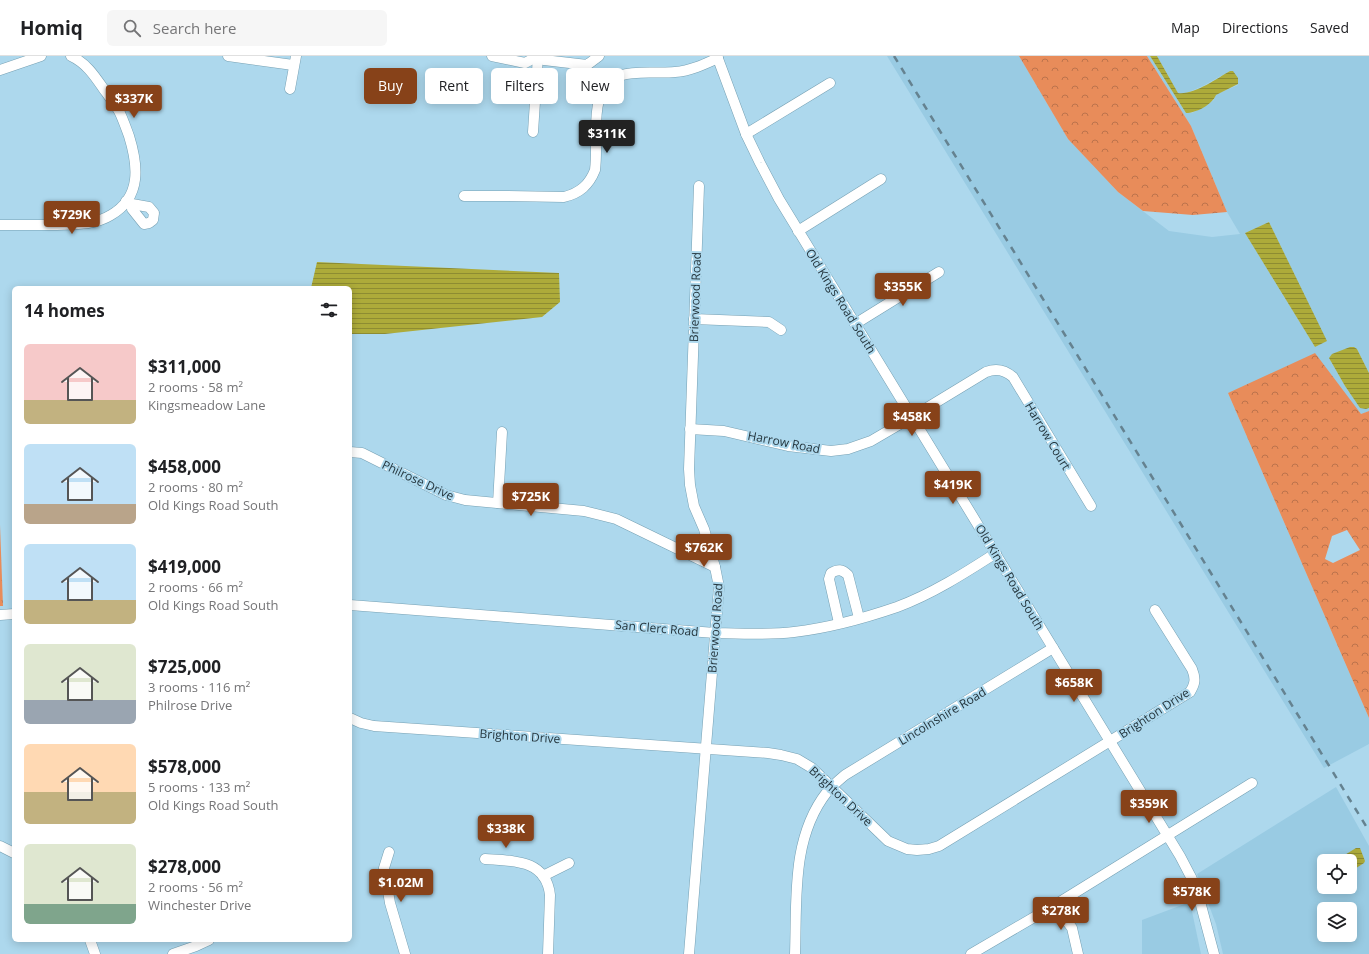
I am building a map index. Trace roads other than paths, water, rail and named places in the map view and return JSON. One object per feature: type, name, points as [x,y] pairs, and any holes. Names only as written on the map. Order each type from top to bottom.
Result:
[{"type":"street","points":[[0,70],[41,56]]},
{"type":"street","points":[[0,225],[99,222],[129,202],[135,180],[136,169],[134,154],[123,120],[116,106],[91,71],[83,62],[71,56]]},
{"type":"street","points":[[228,56],[295,60],[290,89]]},
{"type":"street","points":[[492,56],[525,63],[538,56]]},
{"type":"street","points":[[538,56],[544,60],[587,65],[599,56]]},
{"type":"street","points":[[534,132],[538,56]]},
{"type":"street","points":[[464,196],[564,197],[576,193],[586,186],[595,170],[598,103],[603,91],[612,80],[632,72],[675,72],[687,70],[707,63],[718,57]]},
{"type":"street","name":"Old Kings Road South","points":[[718,57],[746,134],[760,163],[798,231],[1168,834],[1191,877],[1198,894],[1214,954]]},
{"type":"street","points":[[746,134],[830,83]]},
{"type":"street","points":[[798,231],[881,179]]},
{"type":"street","name":"Brierwood Road","points":[[689,954],[719,587],[716,567],[704,529],[694,506],[690,485],[690,429],[699,186]]},
{"type":"street","points":[[855,324],[940,272]]},
{"type":"street","points":[[694,319],[769,322],[782,330]]},
{"type":"street","name":"Harrow Road","points":[[690,429],[724,431],[788,446],[831,451],[848,450],[871,441],[912,418],[986,372],[995,369],[1002,370]]},
{"type":"street","name":"Harrow Court","points":[[1002,370],[1009,373],[1013,377],[1091,506]]},
{"type":"street","points":[[498,503],[502,432]]},
{"type":"street","name":"Philrose Drive","points":[[352,452],[362,453],[446,495],[464,500],[584,511],[616,519],[716,567]]},
{"type":"street","name":"San Clerc Road","points":[[352,605],[715,633],[759,634],[794,632],[859,618],[898,606],[932,591],[996,554]]},
{"type":"street","points":[[839,623],[829,579],[831,573],[837,569],[844,571],[848,575],[859,618]]},
{"type":"street","name":"Brighton Drive","points":[[352,719],[361,724],[374,726],[706,748],[781,755],[797,759],[812,768],[888,841],[907,849],[929,849],[939,846],[1190,692],[1194,685],[1195,677],[1192,669],[1155,610]]},
{"type":"street","points":[[0,615],[12,614]]},
{"type":"street","name":"Lincolnshire Road","points":[[795,954],[798,868],[802,843],[816,809],[832,787],[845,775],[1053,648]]},
{"type":"street","points":[[971,954],[1055,905],[1252,783]]},
{"type":"street","points":[[0,846],[12,852]]},
{"type":"street","points":[[389,852],[384,868],[388,896],[405,954]]},
{"type":"street","points":[[485,860],[517,861],[534,868],[543,876],[549,888],[550,895],[548,954]]},
{"type":"street","points":[[543,876],[569,863]]},
{"type":"street","points":[[1055,905],[1072,928],[1078,954]]},
{"type":"street","points":[[91,942],[95,954]]},
{"type":"street","points":[[172,954],[205,942]]},
{"type":"railway","points":[[894,56],[1369,831]]}]
